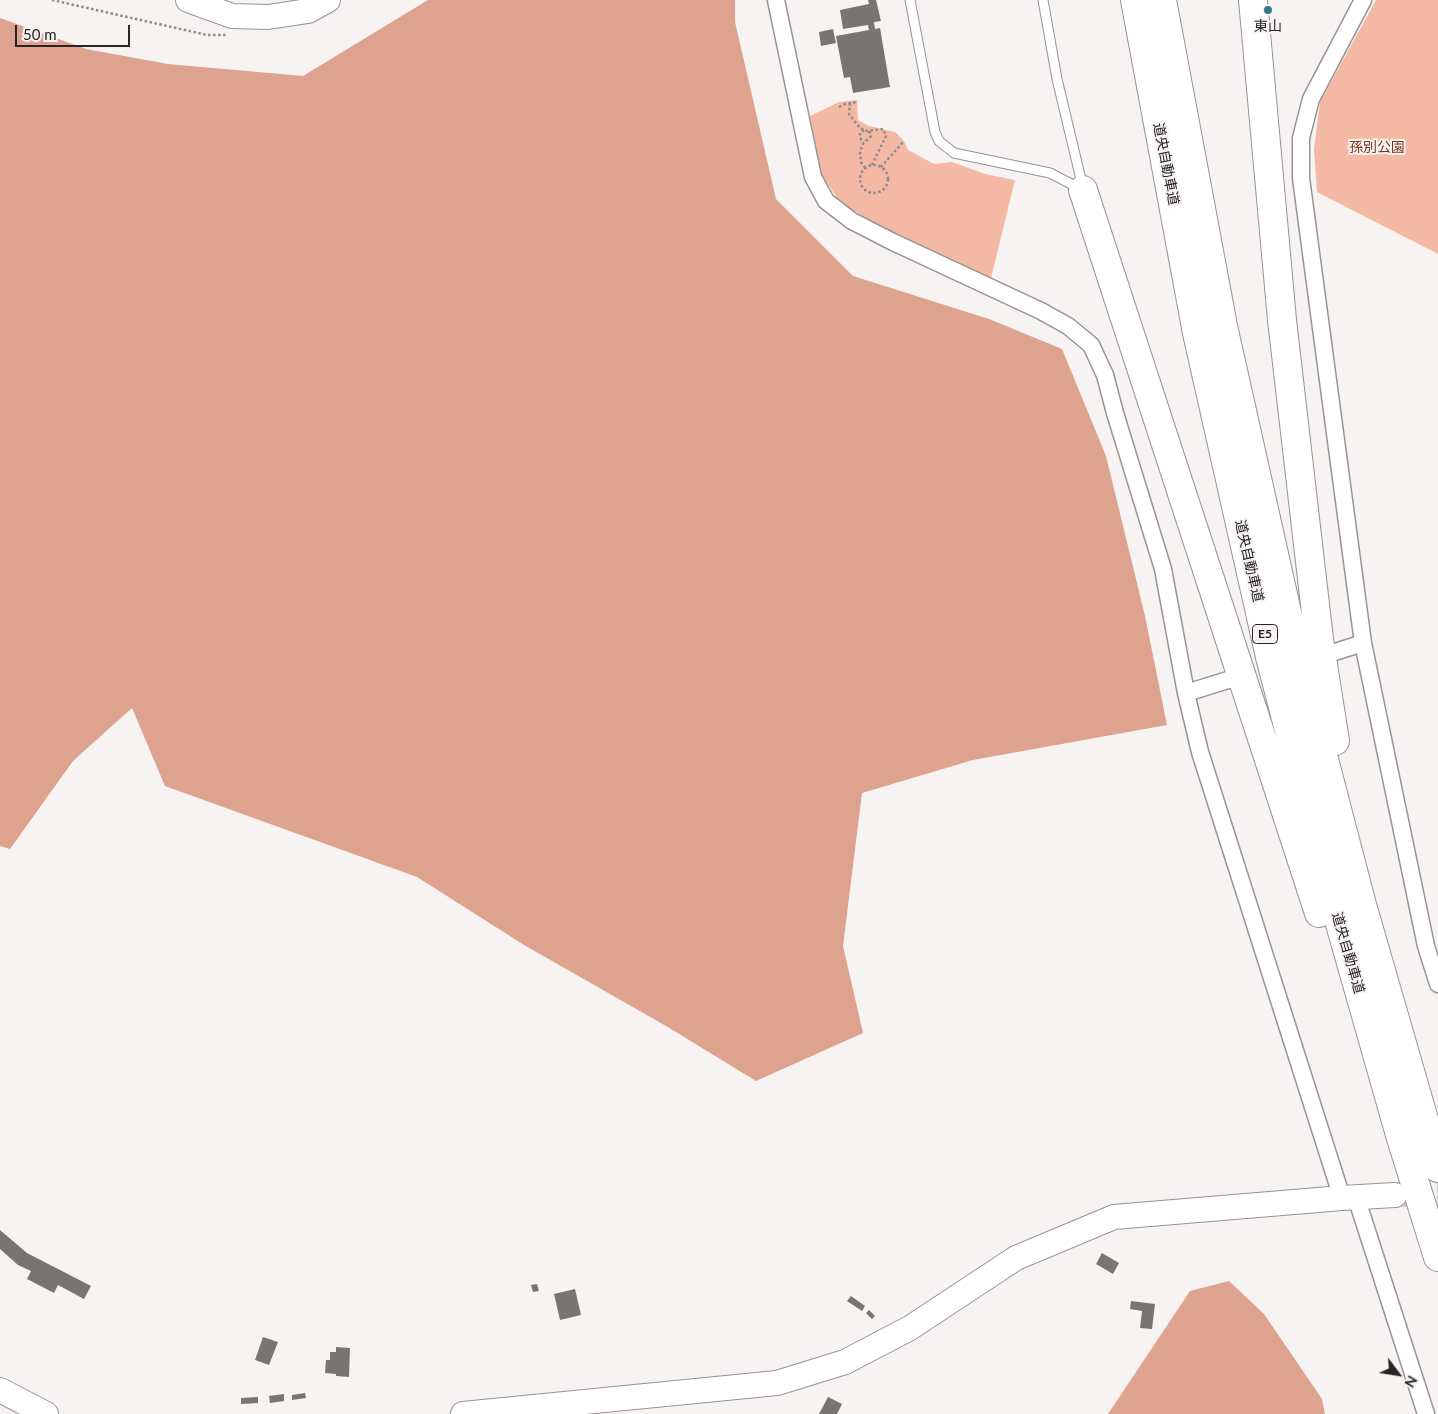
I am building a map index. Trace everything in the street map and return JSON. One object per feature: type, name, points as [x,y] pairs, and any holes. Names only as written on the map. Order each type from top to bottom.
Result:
[{"type":"highway","name":"道央自動車道","points":[[1135,0],[1197,333],[1268,647],[1332,896],[1400,1135],[1438,1257]]},
{"type":"highway","name":"道央自動車道","points":[[1162,0],[1228,345],[1295,648],[1362,904],[1438,1168]]},
{"type":"highway","points":[[1253,0],[1282,320],[1319,639],[1362,904]]},
{"type":"highway","points":[[1083,190],[1327,938],[1400,1135]]},
{"type":"street","points":[[188,0],[232,16],[268,17],[308,11],[328,0]]},
{"type":"street","points":[[776,0],[813,177],[826,201],[852,221],[892,242],[1062,322],[1091,345],[1105,375],[1163,569],[1186,692],[1200,752],[1349,1197],[1426,1414]]},
{"type":"street","points":[[1363,0],[1311,99],[1301,138],[1301,178],[1363,644],[1426,946],[1438,984]]},
{"type":"street","points":[[1335,652],[1363,644]]},
{"type":"street","points":[[1186,692],[1228,680]]},
{"type":"street","points":[[463,1414],[777,1383],[845,1362],[910,1328],[1016,1258],[1114,1217],[1349,1197],[1394,1195]]},
{"type":"street","points":[[0,1390],[46,1414]]},
{"type":"lane","points":[[910,0],[935,132],[940,141],[954,153],[1050,173],[1083,190]]},
{"type":"lane","points":[[1043,0],[1057,79],[1083,190]]},
{"type":"path","points":[[52,0],[207,35],[227,35]]},
{"type":"path","points":[[839,107],[857,102]]},
{"type":"path","points":[[850,103],[849,114],[864,130],[884,129],[886,136],[872,165]]},
{"type":"path","points":[[864,130],[860,134],[860,138],[864,142]]},
{"type":"path","points":[[865,168],[861,162],[860,153],[864,142],[867,142],[871,136],[869,131]]},
{"type":"path","points":[[881,167],[904,141]]},
{"type":"path","points":[[872,165],[881,167],[887,174],[888,183],[882,191],[873,194],[864,191],[859,183],[860,173],[872,165]]},
{"type":"green space","name":"孫別公園","points":[[1376,0],[1438,0],[1438,254],[1317,192],[1314,149],[1320,102]]},
{"type":"green space","points":[[857,100],[858,120],[869,126],[895,132],[904,141],[908,150],[934,164],[952,162],[985,174],[1015,180],[991,278],[904,240],[841,203],[822,176],[810,116],[839,102]]},
{"type":"shaded area","points":[[428,0],[735,0],[735,22],[776,199],[853,276],[989,319],[1062,349],[1106,456],[1145,616],[1167,725],[973,760],[862,793],[843,946],[863,1033],[756,1081],[666,1026],[524,945],[417,877],[165,786],[132,708],[73,761],[10,849],[0,846],[0,18],[86,49],[168,64],[303,76]]},
{"type":"shaded area","points":[[1229,1281],[1264,1314],[1322,1399],[1325,1414],[1108,1414],[1190,1291]]},
{"type":"building","points":[[868,0],[876,0],[881,21],[874,22],[875,29],[880,28],[890,87],[853,93],[850,77],[844,78],[836,36],[869,30],[868,25],[843,29],[840,10],[869,4]]},
{"type":"building","points":[[833,29],[836,43],[821,46],[819,32]]},
{"type":"building","points":[[0,1230],[27,1253],[91,1286],[84,1299],[58,1285],[54,1293],[27,1279],[31,1271],[18,1265],[0,1249]]},
{"type":"building","points":[[1102,1253],[1119,1263],[1113,1274],[1096,1264]]},
{"type":"building","points":[[537,1284],[539,1291],[533,1292],[531,1285]]},
{"type":"building","points":[[575,1289],[581,1315],[560,1320],[554,1294]]},
{"type":"building","points":[[851,1296],[865,1306],[862,1311],[847,1301]]},
{"type":"building","points":[[1131,1301],[1155,1304],[1152,1329],[1140,1328],[1142,1311],[1130,1309]]},
{"type":"building","points":[[869,1310],[875,1316],[872,1319],[866,1313]]},
{"type":"building","points":[[263,1337],[278,1342],[269,1365],[255,1360]]},
{"type":"building","points":[[336,1347],[350,1348],[349,1377],[325,1373],[326,1360],[330,1360],[330,1352],[336,1352]]},
{"type":"building","points":[[305,1393],[306,1398],[292,1400],[292,1395]]},
{"type":"building","points":[[284,1394],[284,1401],[270,1403],[269,1396]]},
{"type":"building","points":[[258,1397],[258,1403],[241,1404],[241,1398]]},
{"type":"building","points":[[828,1397],[842,1404],[837,1414],[819,1414]]},
{"type":"tunnel","points":[[1401,1195],[1438,1194]]},
{"type":"place","name":"東山","points":[[1268,10]]}]
